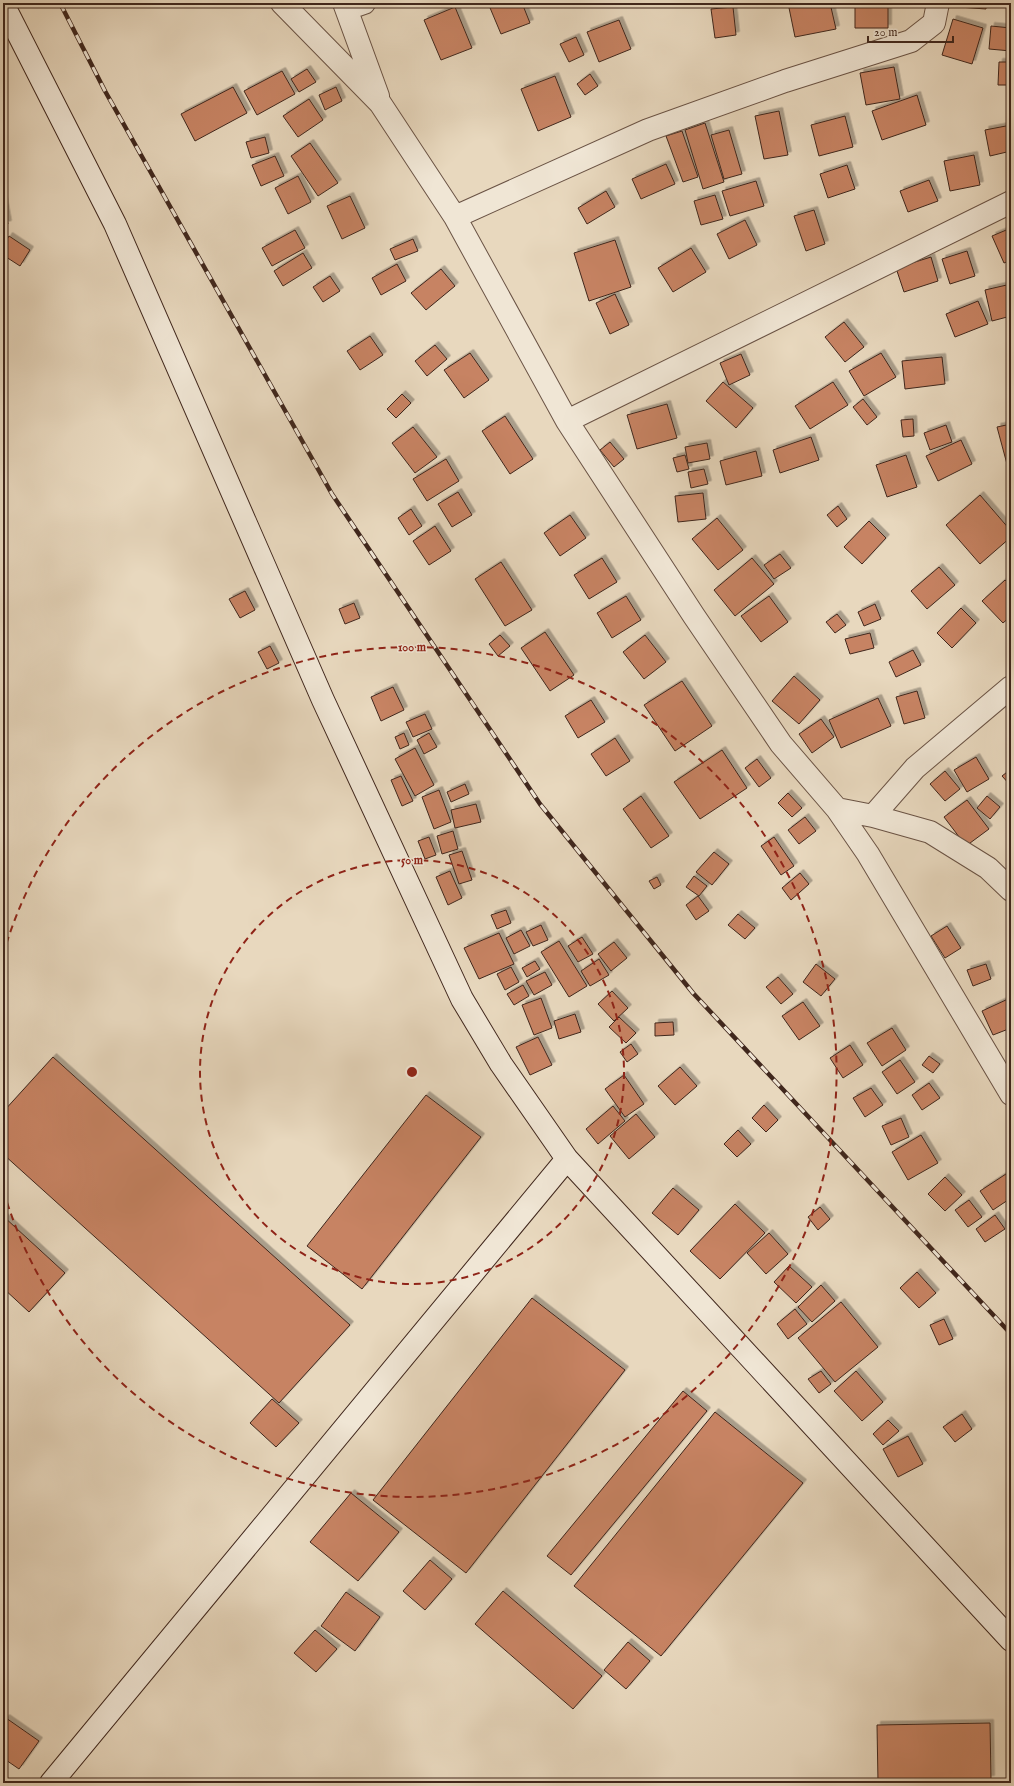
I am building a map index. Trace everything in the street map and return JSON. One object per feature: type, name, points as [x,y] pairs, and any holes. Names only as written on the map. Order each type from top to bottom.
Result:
[{"type":"street","points":[[282,3],[380,102],[455,217],[567,421],[694,616],[781,744],[838,809],[868,854],[1011,1094]]},
{"type":"street","points":[[455,217],[648,130],[785,81],[911,41],[934,23],[938,3]]},
{"type":"street","points":[[3,4],[116,224],[323,700],[462,999],[501,1064],[567,1159],[1011,1640]]},
{"type":"street","points":[[352,5],[380,102]]},
{"type":"street","points":[[567,421],[1011,202]]},
{"type":"street","points":[[873,816],[915,768],[1011,687]]},
{"type":"street","points":[[838,809],[873,816],[930,832],[988,868],[1011,890]]},
{"type":"street","points":[[51,1783],[567,1159]]},
{"type":"building","points":[[488,3],[522,3],[530,23],[501,34]]},
{"type":"building","points":[[788,3],[830,3],[836,29],[795,37]]},
{"type":"building","points":[[855,3],[888,3],[888,28],[855,28]]},
{"type":"building","points":[[959,3],[986,3],[986,9],[959,7]]},
{"type":"building","points":[[455,7],[472,48],[441,60],[424,20]]},
{"type":"building","points":[[733,7],[736,35],[715,38],[711,9]]},
{"type":"building","points":[[953,19],[983,28],[972,64],[942,55]]},
{"type":"building","points":[[619,20],[631,49],[599,62],[587,32]]},
{"type":"building","points":[[991,26],[1011,28],[1011,51],[989,49]]},
{"type":"building","points":[[576,37],[584,55],[569,62],[560,44]]},
{"type":"building","points":[[999,62],[1011,62],[1011,85],[998,85]]},
{"type":"building","points":[[894,67],[900,99],[866,105],[860,73]]},
{"type":"building","points":[[307,69],[316,82],[299,92],[291,79]]},
{"type":"building","points":[[282,71],[295,94],[257,115],[244,91]]},
{"type":"building","points":[[590,74],[598,86],[585,95],[577,84]]},
{"type":"building","points":[[555,76],[571,117],[538,131],[521,89]]},
{"type":"building","points":[[233,87],[247,113],[195,141],[181,114]]},
{"type":"building","points":[[336,87],[342,101],[325,110],[319,95]]},
{"type":"building","points":[[917,95],[926,125],[882,140],[872,111]]},
{"type":"building","points":[[309,99],[323,120],[298,137],[283,116]]},
{"type":"building","points":[[779,111],[788,155],[764,159],[755,116]]},
{"type":"building","points":[[845,116],[853,147],[819,156],[811,125]]},
{"type":"building","points":[[705,123],[724,182],[703,189],[685,130]]},
{"type":"building","points":[[1011,125],[1011,151],[990,156],[985,130]]},
{"type":"building","points":[[729,130],[742,174],[724,179],[711,135]]},
{"type":"building","points":[[682,131],[698,177],[683,182],[666,136]]},
{"type":"building","points":[[265,137],[269,153],[251,158],[246,142]]},
{"type":"building","points":[[310,143],[338,183],[318,196],[291,156]]},
{"type":"building","points":[[974,155],[980,185],[950,191],[944,161]]},
{"type":"building","points":[[275,156],[284,176],[261,186],[252,165]]},
{"type":"building","points":[[666,164],[675,184],[641,199],[632,179]]},
{"type":"building","points":[[847,165],[855,189],[828,198],[820,174]]},
{"type":"building","points":[[298,176],[311,202],[288,214],[275,188]]},
{"type":"building","points":[[929,180],[938,201],[908,212],[900,191]]},
{"type":"building","points":[[756,181],[764,206],[730,216],[722,191]]},
{"type":"building","points":[[606,191],[615,207],[587,224],[578,208]]},
{"type":"building","points":[[715,195],[723,219],[701,225],[694,201]]},
{"type":"building","points":[[350,196],[365,228],[342,239],[327,206]]},
{"type":"building","points":[[3,197],[8,224],[3,225]]},
{"type":"building","points":[[814,210],[825,244],[806,251],[794,216]]},
{"type":"building","points":[[745,220],[757,245],[729,259],[717,234]]},
{"type":"building","points":[[1011,228],[1011,260],[1004,263],[992,236]]},
{"type":"building","points":[[295,230],[305,248],[272,266],[262,248]]},
{"type":"building","points":[[9,236],[30,250],[20,266],[3,255],[3,246]]},
{"type":"building","points":[[413,239],[418,251],[395,260],[390,249]]},
{"type":"building","points":[[615,240],[631,287],[589,301],[574,253]]},
{"type":"building","points":[[691,248],[706,272],[673,292],[658,268]]},
{"type":"building","points":[[967,251],[975,276],[950,284],[942,259]]},
{"type":"building","points":[[303,253],[312,268],[283,286],[274,271]]},
{"type":"building","points":[[931,257],[938,281],[904,292],[896,268]]},
{"type":"building","points":[[397,264],[406,281],[381,295],[372,278]]},
{"type":"building","points":[[441,269],[455,286],[426,310],[411,293]]},
{"type":"building","points":[[330,276],[340,291],[323,302],[313,287]]},
{"type":"building","points":[[1011,284],[1011,316],[992,321],[985,290]]},
{"type":"building","points":[[615,294],[629,325],[610,334],[596,303]]},
{"type":"building","points":[[978,301],[988,324],[955,337],[946,314]]},
{"type":"building","points":[[844,322],[864,347],[845,362],[825,337]]},
{"type":"building","points":[[370,336],[383,355],[360,370],[347,351]]},
{"type":"building","points":[[435,345],[447,359],[427,376],[415,361]]},
{"type":"building","points":[[470,353],[489,380],[464,398],[444,370]]},
{"type":"building","points":[[881,353],[896,377],[864,396],[849,371]]},
{"type":"building","points":[[741,354],[750,375],[729,385],[720,363]]},
{"type":"building","points":[[942,357],[945,384],[905,389],[902,361]]},
{"type":"building","points":[[723,382],[753,408],[736,428],[706,401]]},
{"type":"building","points":[[833,382],[848,405],[810,429],[795,406]]},
{"type":"building","points":[[402,394],[411,403],[396,418],[387,409]]},
{"type":"building","points":[[863,399],[877,417],[867,425],[853,407]]},
{"type":"building","points":[[667,404],[677,438],[637,449],[627,415]]},
{"type":"building","points":[[505,416],[533,459],[510,474],[482,431]]},
{"type":"building","points":[[913,419],[914,436],[903,437],[901,420]]},
{"type":"building","points":[[1011,424],[1011,479],[997,427]]},
{"type":"building","points":[[946,425],[952,442],[930,450],[924,433]]},
{"type":"building","points":[[413,427],[437,457],[415,473],[392,443]]},
{"type":"building","points":[[811,437],[819,460],[780,473],[773,450]]},
{"type":"building","points":[[961,440],[972,464],[938,481],[926,456]]},
{"type":"building","points":[[610,442],[624,459],[614,467],[600,450]]},
{"type":"building","points":[[707,443],[710,459],[688,463],[685,447]]},
{"type":"building","points":[[756,451],[762,476],[726,485],[720,461]]},
{"type":"building","points":[[685,455],[689,469],[677,472],[673,458]]},
{"type":"building","points":[[906,455],[917,487],[887,497],[876,465]]},
{"type":"building","points":[[446,459],[459,481],[427,501],[413,479]]},
{"type":"building","points":[[704,469],[708,484],[691,488],[688,472]]},
{"type":"building","points":[[458,492],[472,515],[452,527],[438,504]]},
{"type":"building","points":[[703,493],[706,519],[678,522],[675,496]]},
{"type":"building","points":[[980,495],[1011,531],[1011,537],[980,564],[946,525]]},
{"type":"building","points":[[838,506],[847,519],[837,527],[827,515]]},
{"type":"building","points":[[411,509],[422,526],[409,535],[398,518]]},
{"type":"building","points":[[570,515],[586,538],[560,556],[544,533]]},
{"type":"building","points":[[717,518],[743,550],[718,570],[692,539]]},
{"type":"building","points":[[869,521],[886,538],[862,564],[844,547]]},
{"type":"building","points":[[435,526],[451,551],[429,565],[413,541]]},
{"type":"building","points":[[780,554],[791,568],[774,579],[764,565]]},
{"type":"building","points":[[602,558],[617,582],[589,599],[574,575]]},
{"type":"building","points":[[752,558],[774,584],[735,616],[714,590]]},
{"type":"building","points":[[501,562],[532,610],[505,626],[475,579]]},
{"type":"building","points":[[939,567],[955,585],[927,609],[911,591]]},
{"type":"building","points":[[1011,568],[1011,578],[1006,573]]},
{"type":"building","points":[[1005,580],[1011,586],[1011,616],[1003,623],[982,601]]},
{"type":"building","points":[[245,591],[255,610],[240,618],[229,599]]},
{"type":"building","points":[[626,596],[641,620],[612,638],[597,613]]},
{"type":"building","points":[[769,596],[788,622],[761,642],[741,616]]},
{"type":"building","points":[[354,603],[360,618],[345,624],[339,609]]},
{"type":"building","points":[[875,604],[881,619],[864,626],[858,612]]},
{"type":"building","points":[[961,608],[976,623],[952,648],[937,633]]},
{"type":"building","points":[[837,614],[846,625],[835,633],[826,622]]},
{"type":"building","points":[[545,632],[574,675],[550,691],[521,648]]},
{"type":"building","points":[[870,633],[874,648],[850,654],[845,639]]},
{"type":"building","points":[[500,635],[510,646],[498,656],[489,644]]},
{"type":"building","points":[[645,635],[666,662],[644,679],[623,652]]},
{"type":"building","points":[[270,646],[279,663],[267,669],[258,652]]},
{"type":"building","points":[[913,650],[921,665],[896,677],[889,662]]},
{"type":"building","points":[[794,676],[820,700],[799,724],[772,701]]},
{"type":"building","points":[[682,681],[712,726],[675,751],[644,705]]},
{"type":"building","points":[[393,687],[404,710],[381,721],[371,697]]},
{"type":"building","points":[[917,691],[925,718],[904,724],[896,697]]},
{"type":"building","points":[[878,698],[891,726],[841,748],[829,720]]},
{"type":"building","points":[[591,700],[605,722],[578,738],[565,716]]},
{"type":"building","points":[[425,714],[432,729],[413,737],[406,722]]},
{"type":"building","points":[[821,719],[834,737],[812,753],[799,734]]},
{"type":"building","points":[[404,733],[409,745],[400,749],[395,737]]},
{"type":"building","points":[[429,733],[437,747],[424,754],[417,740]]},
{"type":"building","points":[[615,738],[630,761],[606,776],[591,754]]},
{"type":"building","points":[[415,748],[434,785],[415,796],[395,759]]},
{"type":"building","points":[[722,750],[747,788],[700,819],[674,782]]},
{"type":"building","points":[[976,757],[989,779],[967,792],[954,770]]},
{"type":"building","points":[[757,759],[771,778],[759,787],[745,768]]},
{"type":"building","points":[[1011,769],[1011,786],[1002,776]]},
{"type":"building","points":[[945,771],[960,789],[945,801],[930,784]]},
{"type":"building","points":[[401,776],[413,801],[402,806],[391,780]]},
{"type":"building","points":[[465,784],[469,794],[451,802],[447,792]]},
{"type":"building","points":[[439,790],[451,822],[434,829],[422,797]]},
{"type":"building","points":[[788,793],[802,808],[792,817],[778,803]]},
{"type":"building","points":[[641,796],[669,836],[651,848],[623,809]]},
{"type":"building","points":[[987,796],[1000,807],[990,819],[977,808]]},
{"type":"building","points":[[967,800],[989,829],[966,846],[944,817]]},
{"type":"building","points":[[476,804],[481,822],[455,828],[451,810]]},
{"type":"building","points":[[805,817],[816,831],[799,844],[788,830]]},
{"type":"building","points":[[453,831],[458,849],[442,854],[437,836]]},
{"type":"building","points":[[429,837],[436,855],[425,859],[418,841]]},
{"type":"building","points":[[774,837],[794,866],[781,875],[761,846]]},
{"type":"building","points":[[462,851],[472,880],[459,884],[449,855]]},
{"type":"building","points":[[714,852],[729,864],[712,885],[696,872]]},
{"type":"building","points":[[450,871],[462,898],[448,905],[436,877]]},
{"type":"building","points":[[800,873],[809,884],[791,900],[782,888]]},
{"type":"building","points":[[694,876],[707,886],[699,896],[686,887]]},
{"type":"building","points":[[657,877],[661,885],[654,889],[649,881]]},
{"type":"building","points":[[698,896],[709,911],[696,920],[686,905]]},
{"type":"building","points":[[506,910],[511,923],[497,929],[491,915]]},
{"type":"building","points":[[738,914],[755,928],[745,939],[728,925]]},
{"type":"building","points":[[541,925],[548,940],[533,946],[526,932]]},
{"type":"building","points":[[947,926],[961,948],[945,958],[931,936]]},
{"type":"building","points":[[521,930],[530,946],[514,954],[506,938]]},
{"type":"building","points":[[499,933],[514,964],[479,979],[464,948]]},
{"type":"building","points":[[582,937],[593,954],[578,962],[568,946]]},
{"type":"building","points":[[559,941],[587,986],[569,997],[541,952]]},
{"type":"building","points":[[614,942],[627,958],[611,971],[598,954]]},
{"type":"building","points":[[599,959],[609,975],[590,986],[581,971]]},
{"type":"building","points":[[535,961],[540,969],[527,977],[522,968]]},
{"type":"building","points":[[816,964],[835,979],[821,996],[803,982]]},
{"type":"building","points":[[986,964],[991,979],[973,986],[967,970]]},
{"type":"building","points":[[511,967],[519,982],[505,990],[497,974]]},
{"type":"building","points":[[545,972],[552,985],[534,995],[526,981]]},
{"type":"building","points":[[778,977],[793,994],[781,1004],[766,987]]},
{"type":"building","points":[[523,985],[529,996],[514,1005],[507,994]]},
{"type":"building","points":[[612,991],[628,1008],[614,1021],[598,1004]]},
{"type":"building","points":[[541,998],[552,1028],[534,1035],[522,1005]]},
{"type":"building","points":[[1008,999],[1011,1006],[1011,1028],[993,1035],[982,1011]]},
{"type":"building","points":[[803,1002],[820,1026],[799,1040],[782,1016]]},
{"type":"building","points":[[575,1014],[581,1032],[559,1039],[554,1021]]},
{"type":"building","points":[[619,1017],[636,1033],[626,1043],[609,1027]]},
{"type":"building","points":[[673,1022],[674,1035],[655,1036],[655,1023]]},
{"type":"building","points":[[892,1028],[906,1050],[882,1066],[867,1043]]},
{"type":"building","points":[[538,1037],[552,1065],[530,1075],[516,1047]]},
{"type":"building","points":[[631,1044],[638,1054],[627,1062],[620,1052]]},
{"type":"building","points":[[850,1045],[863,1065],[843,1078],[830,1058]]},
{"type":"building","points":[[929,1056],[940,1064],[933,1073],[922,1065]]},
{"type":"building","points":[[53,1057],[350,1325],[279,1403],[3,1154],[3,1112]]},
{"type":"building","points":[[900,1060],[915,1082],[897,1094],[882,1072]]},
{"type":"building","points":[[680,1067],[697,1086],[675,1105],[658,1086]]},
{"type":"building","points":[[624,1075],[644,1104],[625,1117],[605,1089]]},
{"type":"building","points":[[929,1083],[940,1098],[922,1110],[912,1095]]},
{"type":"building","points":[[871,1088],[883,1105],[865,1117],[853,1098]]},
{"type":"building","points":[[426,1095],[481,1137],[362,1289],[307,1246]]},
{"type":"building","points":[[764,1105],[778,1120],[766,1132],[752,1118]]},
{"type":"building","points":[[613,1106],[625,1121],[598,1144],[586,1129]]},
{"type":"building","points":[[636,1114],[655,1137],[629,1159],[610,1136]]},
{"type":"building","points":[[901,1118],[909,1137],[891,1145],[882,1126]]},
{"type":"building","points":[[738,1130],[751,1144],[737,1157],[724,1144]]},
{"type":"building","points":[[921,1135],[938,1163],[908,1180],[892,1152]]},
{"type":"building","points":[[1009,1172],[1011,1175],[1011,1198],[993,1210],[980,1191]]},
{"type":"building","points":[[945,1177],[962,1195],[945,1211],[928,1194]]},
{"type":"building","points":[[673,1188],[699,1210],[678,1235],[652,1213]]},
{"type":"building","points":[[969,1200],[982,1217],[968,1227],[955,1210]]},
{"type":"building","points":[[735,1204],[765,1233],[720,1279],[690,1251]]},
{"type":"building","points":[[820,1207],[830,1219],[818,1230],[808,1217]]},
{"type":"building","points":[[995,1215],[1005,1229],[985,1242],[976,1229]]},
{"type":"building","points":[[3,1216],[65,1273],[29,1312],[3,1288]]},
{"type":"building","points":[[769,1233],[788,1254],[766,1274],[747,1253]]},
{"type":"building","points":[[789,1266],[812,1287],[796,1303],[774,1282]]},
{"type":"building","points":[[917,1272],[936,1293],[919,1308],[900,1288]]},
{"type":"building","points":[[821,1285],[835,1301],[812,1322],[798,1307]]},
{"type":"building","points":[[532,1298],[625,1370],[466,1573],[373,1500]]},
{"type":"building","points":[[841,1302],[878,1347],[835,1382],[798,1338]]},
{"type":"building","points":[[795,1309],[807,1324],[788,1339],[777,1324]]},
{"type":"building","points":[[944,1319],[953,1339],[939,1345],[930,1325]]},
{"type":"building","points":[[821,1371],[831,1384],[819,1393],[808,1379]]},
{"type":"building","points":[[856,1371],[883,1402],[862,1421],[834,1391]]},
{"type":"building","points":[[683,1391],[707,1411],[571,1575],[547,1556]]},
{"type":"building","points":[[272,1399],[299,1423],[276,1447],[250,1423]]},
{"type":"building","points":[[715,1412],[803,1483],[661,1656],[574,1586]]},
{"type":"building","points":[[962,1414],[972,1429],[955,1442],[943,1427]]},
{"type":"building","points":[[888,1420],[899,1431],[883,1445],[873,1434]]},
{"type":"building","points":[[908,1436],[923,1464],[898,1477],[883,1449]]},
{"type":"building","points":[[351,1493],[399,1532],[358,1581],[310,1542]]},
{"type":"building","points":[[430,1560],[452,1579],[425,1610],[403,1591]]},
{"type":"building","points":[[503,1591],[602,1676],[573,1709],[475,1624]]},
{"type":"building","points":[[346,1592],[380,1617],[355,1651],[321,1626]]},
{"type":"building","points":[[315,1630],[337,1649],[316,1672],[294,1653]]},
{"type":"building","points":[[628,1642],[650,1661],[626,1689],[604,1670]]},
{"type":"building","points":[[6,1718],[39,1741],[19,1769],[3,1758],[3,1723]]},
{"type":"building","points":[[990,1723],[991,1779],[878,1782],[877,1725]]},
{"type":"railway","points":[[60,3],[105,91],[332,494],[540,804],[693,993],[1011,1334]]}]
